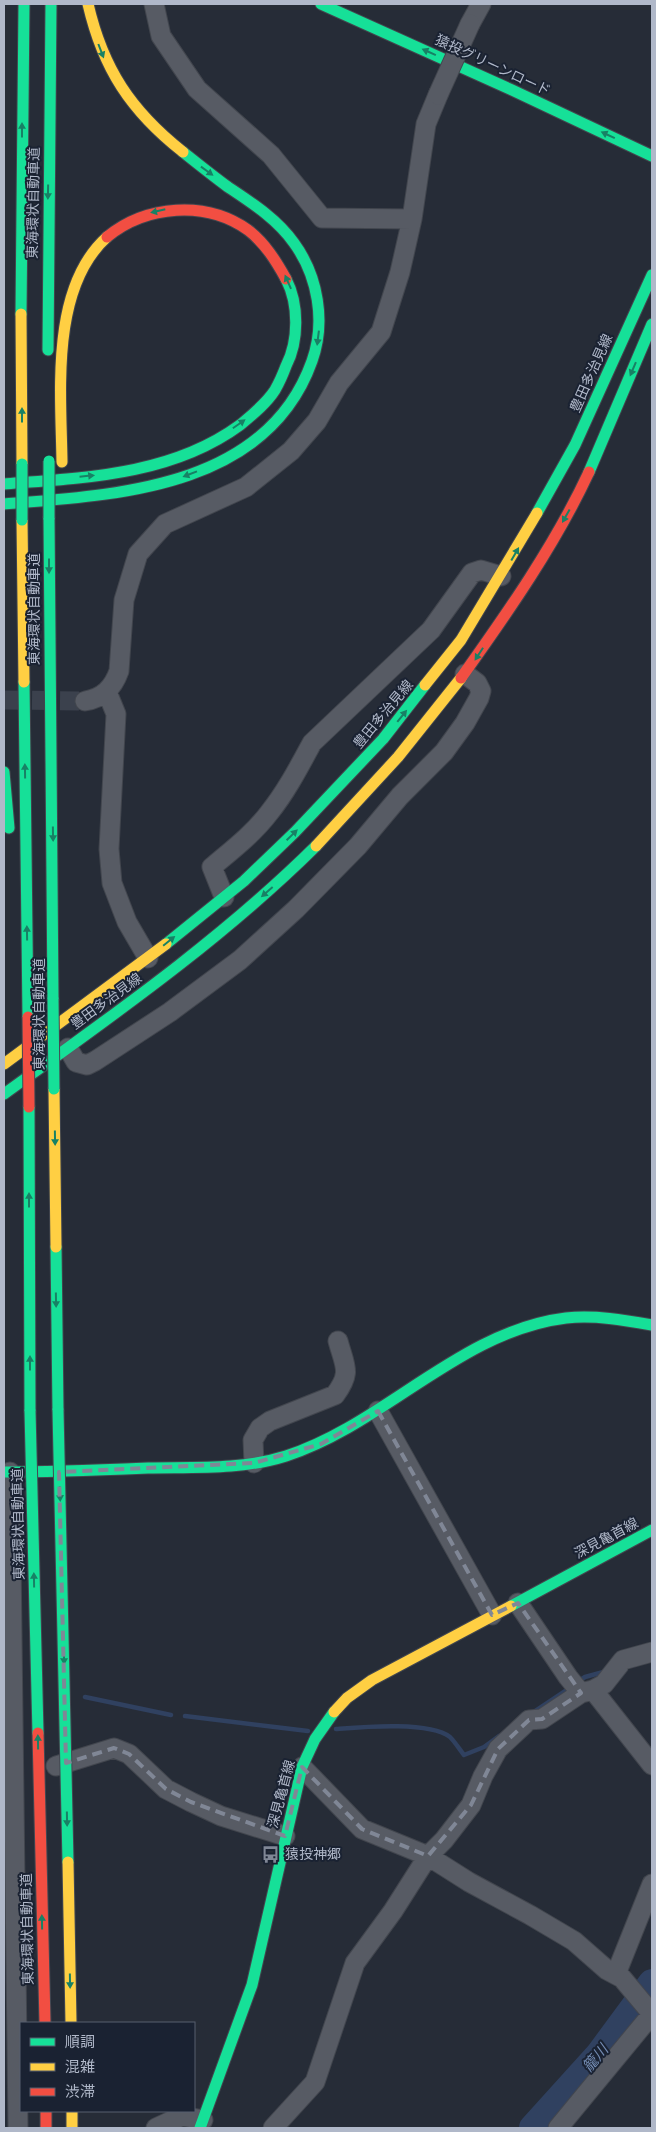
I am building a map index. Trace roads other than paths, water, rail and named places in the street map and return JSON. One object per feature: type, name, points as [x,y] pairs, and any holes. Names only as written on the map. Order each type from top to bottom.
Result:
[{"type":"main road","points":[[11,134],[18,4]]},
{"type":"main road","name":"東海環状自動車道","points":[[24,4],[21,230],[23,1019],[29,1131],[30,1411],[45,2022]]},
{"type":"main road","name":"東海環状自動車道","points":[[48,365],[51,4]]},
{"type":"main road","points":[[4,504],[88,497],[151,487],[204,469],[226,458],[260,436],[283,415],[306,381],[317,346],[319,328],[316,292],[305,259],[295,243],[267,214],[180,152],[143,118],[128,100],[104,58],[95,35],[88,4]]},
{"type":"main road","name":"猿投グリーンロード","points":[[321,4],[512,90],[652,156]]},
{"type":"main road","name":"猿投グリーンロード","points":[[453,43],[470,51]]},
{"type":"main road","points":[[4,484],[95,476],[147,466],[198,448],[242,422],[260,407],[274,390],[285,372],[292,354],[296,333],[296,312],[292,291],[272,252],[258,236],[241,224],[201,209],[158,210],[136,218],[116,230],[99,245],[85,263],[75,284],[68,307],[64,335],[62,462],[62,508]]},
{"type":"main road","name":"豊田多治見線","points":[[4,1064],[148,958],[244,881],[295,832],[383,739],[461,640],[502,576],[574,445],[652,275]]},
{"type":"main road","name":"豊田多治見線","points":[[4,1094],[126,1007],[200,949],[268,891],[345,819],[383,778],[465,674],[525,584],[577,498],[652,324]]},
{"type":"main road","name":"東海環状自動車道","points":[[49,456],[58,1410],[71,2022]]},
{"type":"main road","points":[[52,774],[56,723],[61,556]]},
{"type":"main road","points":[[4,772],[10,844]]},
{"type":"main road","points":[[16,951],[23,1019]]},
{"type":"main road","points":[[7,1472],[208,1468],[254,1463],[286,1456],[321,1444],[349,1430],[466,1355],[512,1333],[554,1320],[591,1317],[652,1325]]},
{"type":"main road","name":"深見亀首線","points":[[202,2124],[252,1985],[302,1767],[312,1743],[327,1718],[344,1699],[372,1680],[652,1530]]},
{"type":"main road","points":[[46,2112],[46,2128]]},
{"type":"main road","points":[[72,2112],[72,2128]]},
{"type":"street","points":[[154,4],[161,36],[197,89],[271,155],[322,218],[412,219]]},
{"type":"street","points":[[85,702],[95,700],[107,692],[116,680],[119,671],[124,600],[138,554],[166,524],[246,487],[291,451],[317,421],[339,383],[380,332],[400,272],[412,219],[426,124],[470,24],[481,4]]},
{"type":"street","points":[[224,897],[212,867],[252,833],[269,813],[300,766],[312,743],[431,630],[472,574],[481,570],[502,576]]},
{"type":"street","points":[[68,1048],[76,1062],[87,1065],[96,1061],[170,1012],[240,960],[296,909],[358,846],[400,796],[435,762],[465,723],[481,691],[477,683],[465,674]]},
{"type":"street","points":[[107,692],[116,714],[109,849],[112,883],[127,922],[148,958]]},
{"type":"street","points":[[254,1463],[253,1440],[260,1428],[270,1421],[335,1395],[342,1386],[347,1373],[338,1341]]},
{"type":"street","points":[[378,1411],[492,1615]]},
{"type":"street","points":[[7,1472],[9,1988],[13,2125],[38,2128]]},
{"type":"street","points":[[518,1603],[652,1765]]},
{"type":"street","points":[[273,2128],[316,2082],[355,1964],[393,1911],[428,1856],[444,1840],[471,1805],[483,1776],[498,1749],[529,1720],[542,1719],[623,1660],[652,1652]]},
{"type":"street","points":[[8,1781],[114,1748],[129,1754],[166,1789],[191,1802],[221,1816],[285,1836]]},
{"type":"street","points":[[302,1767],[362,1829],[428,1856],[469,1882],[574,1941],[607,1970],[619,1976],[652,2014],[558,2128]]},
{"type":"street","points":[[619,1976],[652,1884]]},
{"type":"street","points":[[156,2128],[182,2116],[202,2124]]},
{"type":"waterway","points":[[577,1682],[585,1677],[607,1671]]},
{"type":"waterway","points":[[532,1713],[571,1687]]},
{"type":"waterway","points":[[85,1697],[171,1715]]},
{"type":"waterway","points":[[185,1716],[308,1731]]},
{"type":"waterway","points":[[336,1729],[395,1726],[427,1729],[450,1737],[464,1755],[484,1747],[499,1736]]},
{"type":"waterway","name":"籠川","points":[[533,2128],[599,2055],[652,1983]]},
{"type":"tunnel","points":[[4,700],[85,701]]},
{"type":"place","name":"猿投神郷","points":[[271,1854]]}]
